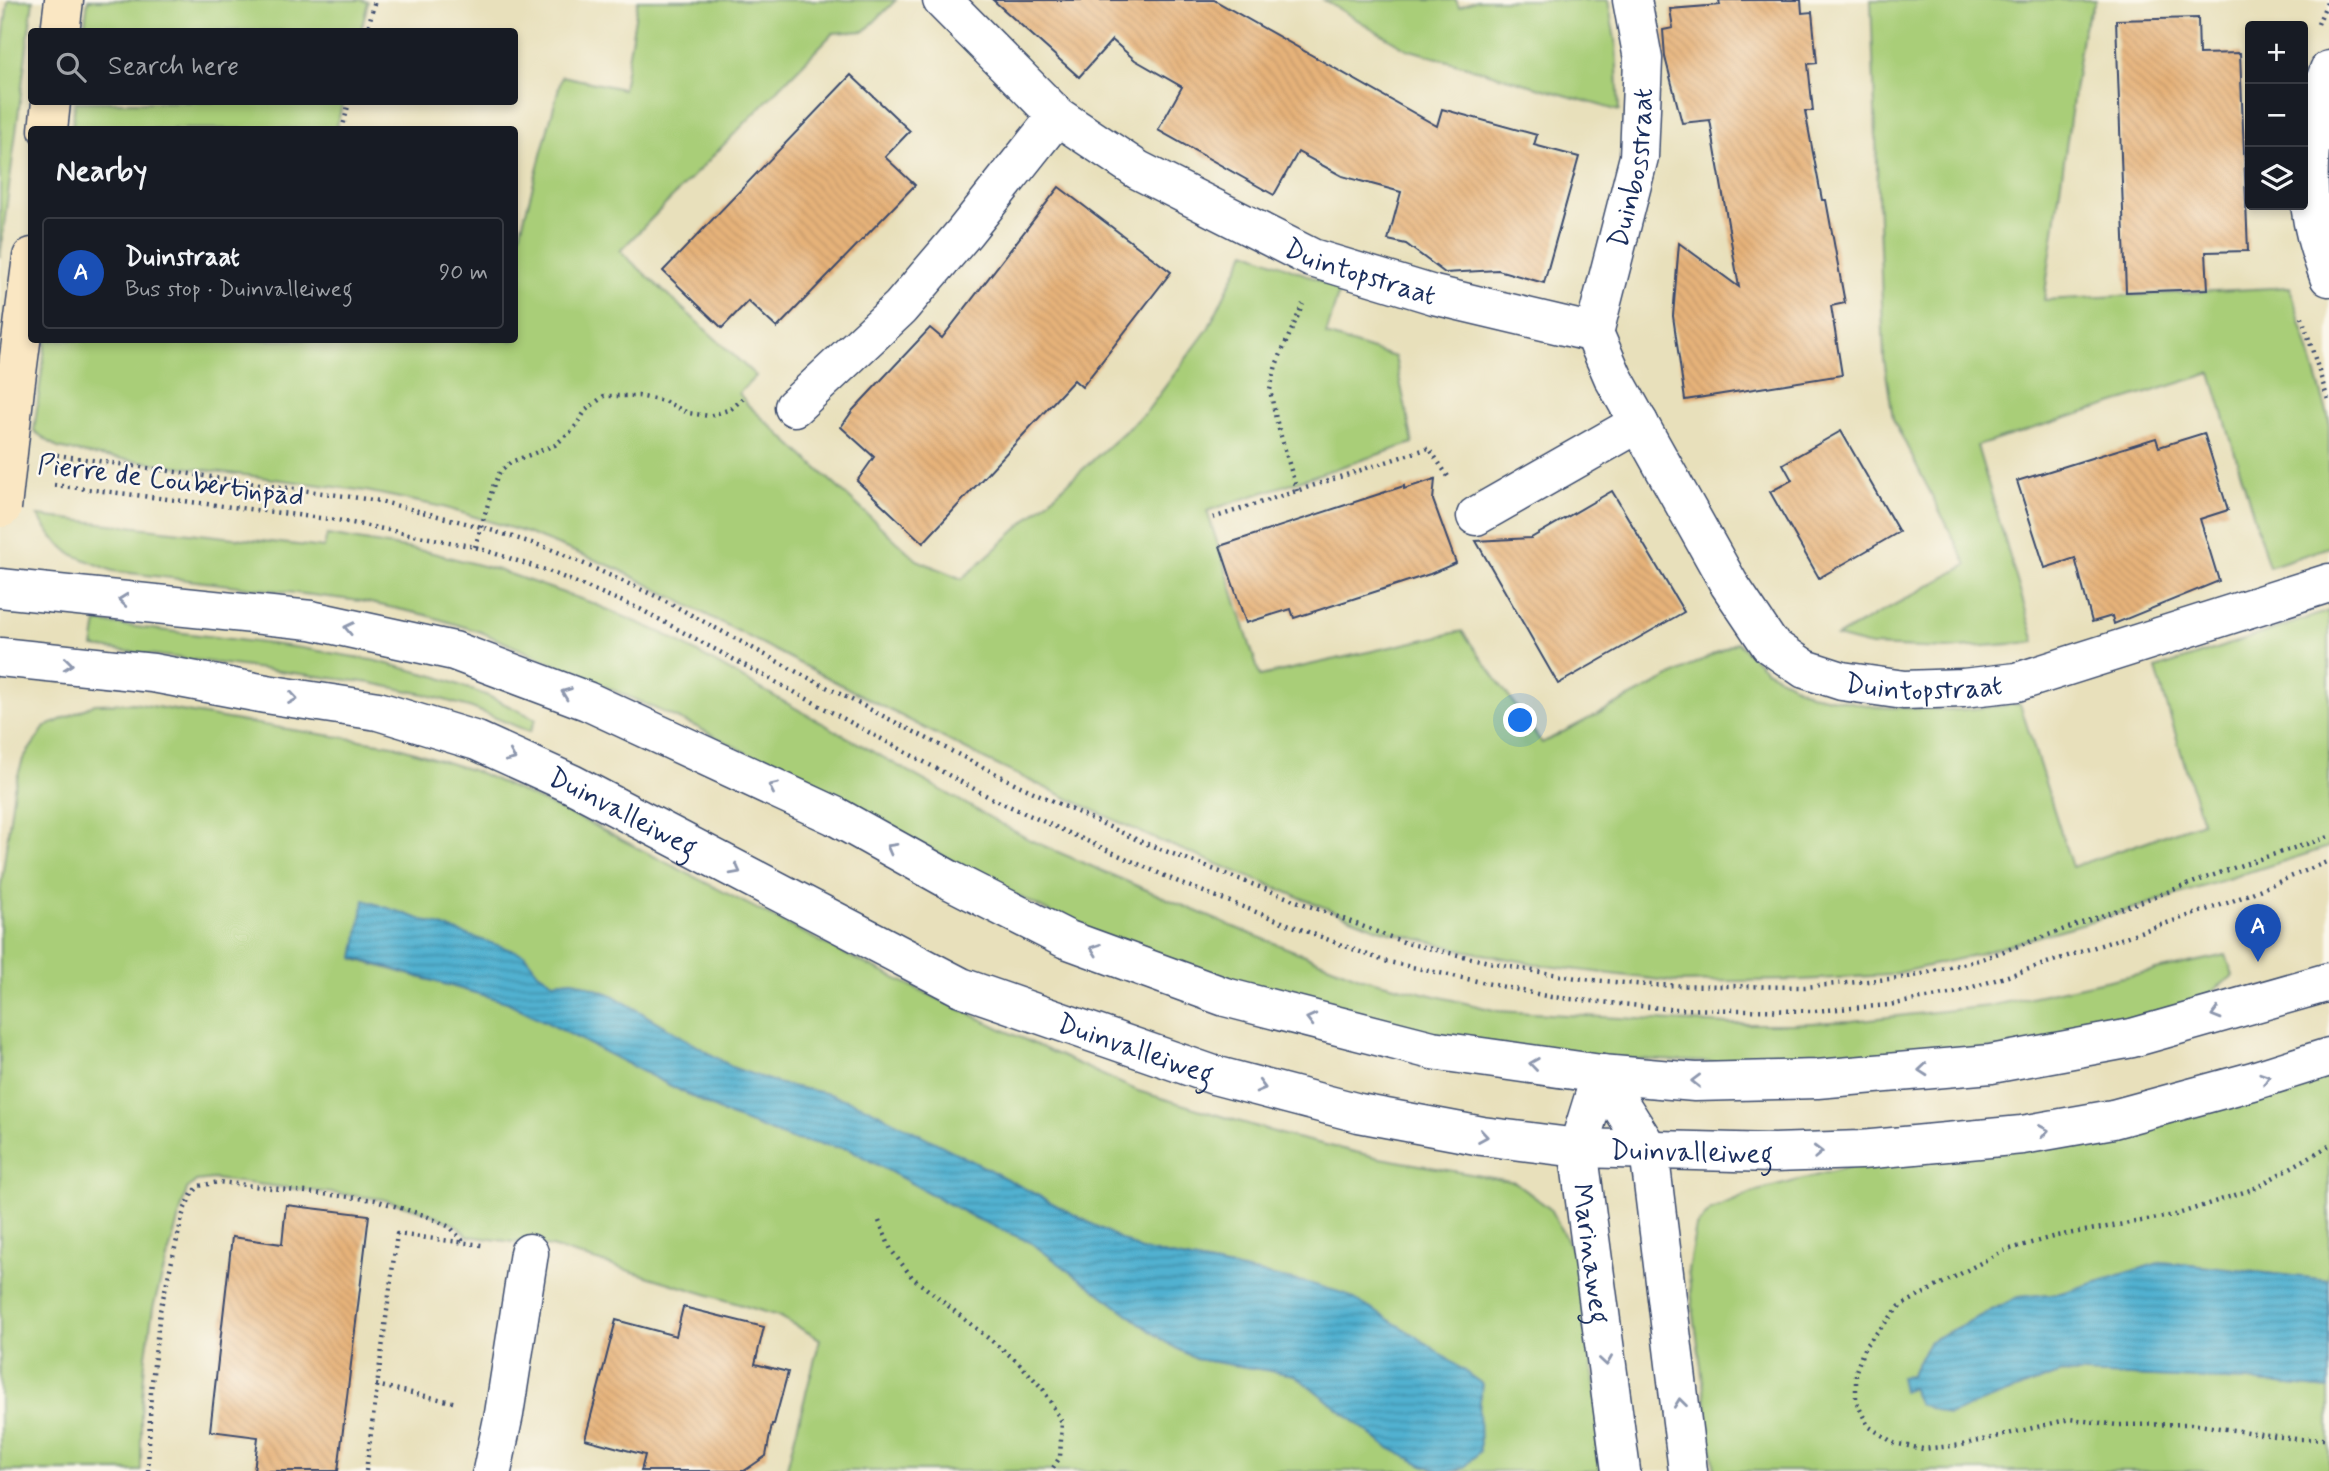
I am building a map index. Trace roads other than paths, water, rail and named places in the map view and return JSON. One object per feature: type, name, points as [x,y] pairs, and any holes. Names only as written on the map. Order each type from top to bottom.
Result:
[{"type":"main road","points":[[60,28],[64,0]]},
{"type":"main road","points":[[48,126],[51,105]]},
{"type":"main road","points":[[1,518],[28,288]]},
{"type":"street","name":"Duintopstraat","points":[[942,0],[1057,116],[1138,170],[1312,258],[1434,295],[1594,332],[1613,377],[1729,584],[1770,645],[1805,669],[1842,681],[1903,690],[1963,688],[2017,682],[2329,583]]},
{"type":"street","name":"Duinbosstraat","points":[[1594,332],[1639,157],[1643,59],[1632,0]]},
{"type":"street","points":[[2329,70],[2312,135],[2309,182],[2315,234],[2329,277]]},
{"type":"street","points":[[794,407],[900,308],[1057,116]]},
{"type":"street","points":[[1476,516],[1639,423]]},
{"type":"street","points":[[0,588],[311,620],[454,651],[587,701],[835,816],[948,879],[1066,939],[1225,997],[1433,1050],[1601,1074],[1695,1082],[1818,1079],[1991,1064],[2132,1038],[2329,982]]},
{"type":"street","name":"Duinvalleiweg","points":[[0,657],[153,673],[379,711],[464,737],[572,784],[961,987],[1214,1075],[1359,1113],[1482,1136],[1578,1148],[1774,1153],[1861,1150],[2022,1135],[2113,1119],[2253,1082],[2329,1057]]},
{"type":"street","points":[[1601,1074],[1649,1150],[1688,1471]]},
{"type":"street","name":"Marinaweg","points":[[1601,1074],[1578,1148],[1621,1471]]},
{"type":"street","points":[[492,1471],[504,1414],[529,1253]]},
{"type":"water","points":[[364,900],[524,954],[538,972],[553,982],[573,980],[612,995],[734,1068],[780,1084],[829,1094],[864,1106],[1141,1250],[1308,1283],[1346,1294],[1416,1336],[1482,1384],[1479,1409],[1480,1451],[1465,1467],[1453,1471],[1439,1471],[1423,1465],[1387,1447],[1295,1375],[1196,1359],[1167,1343],[1030,1242],[975,1218],[849,1149],[791,1139],[730,1116],[507,1002],[354,958]]},
{"type":"water","points":[[2162,1262],[2329,1280],[2329,1389],[2249,1381],[2061,1373],[1948,1415],[1919,1404],[1911,1388],[1903,1391],[1900,1377],[1910,1376],[1930,1341],[2018,1297],[2061,1293]]},
{"type":"place","name":"Duinstraat","points":[[2258,962]]}]
